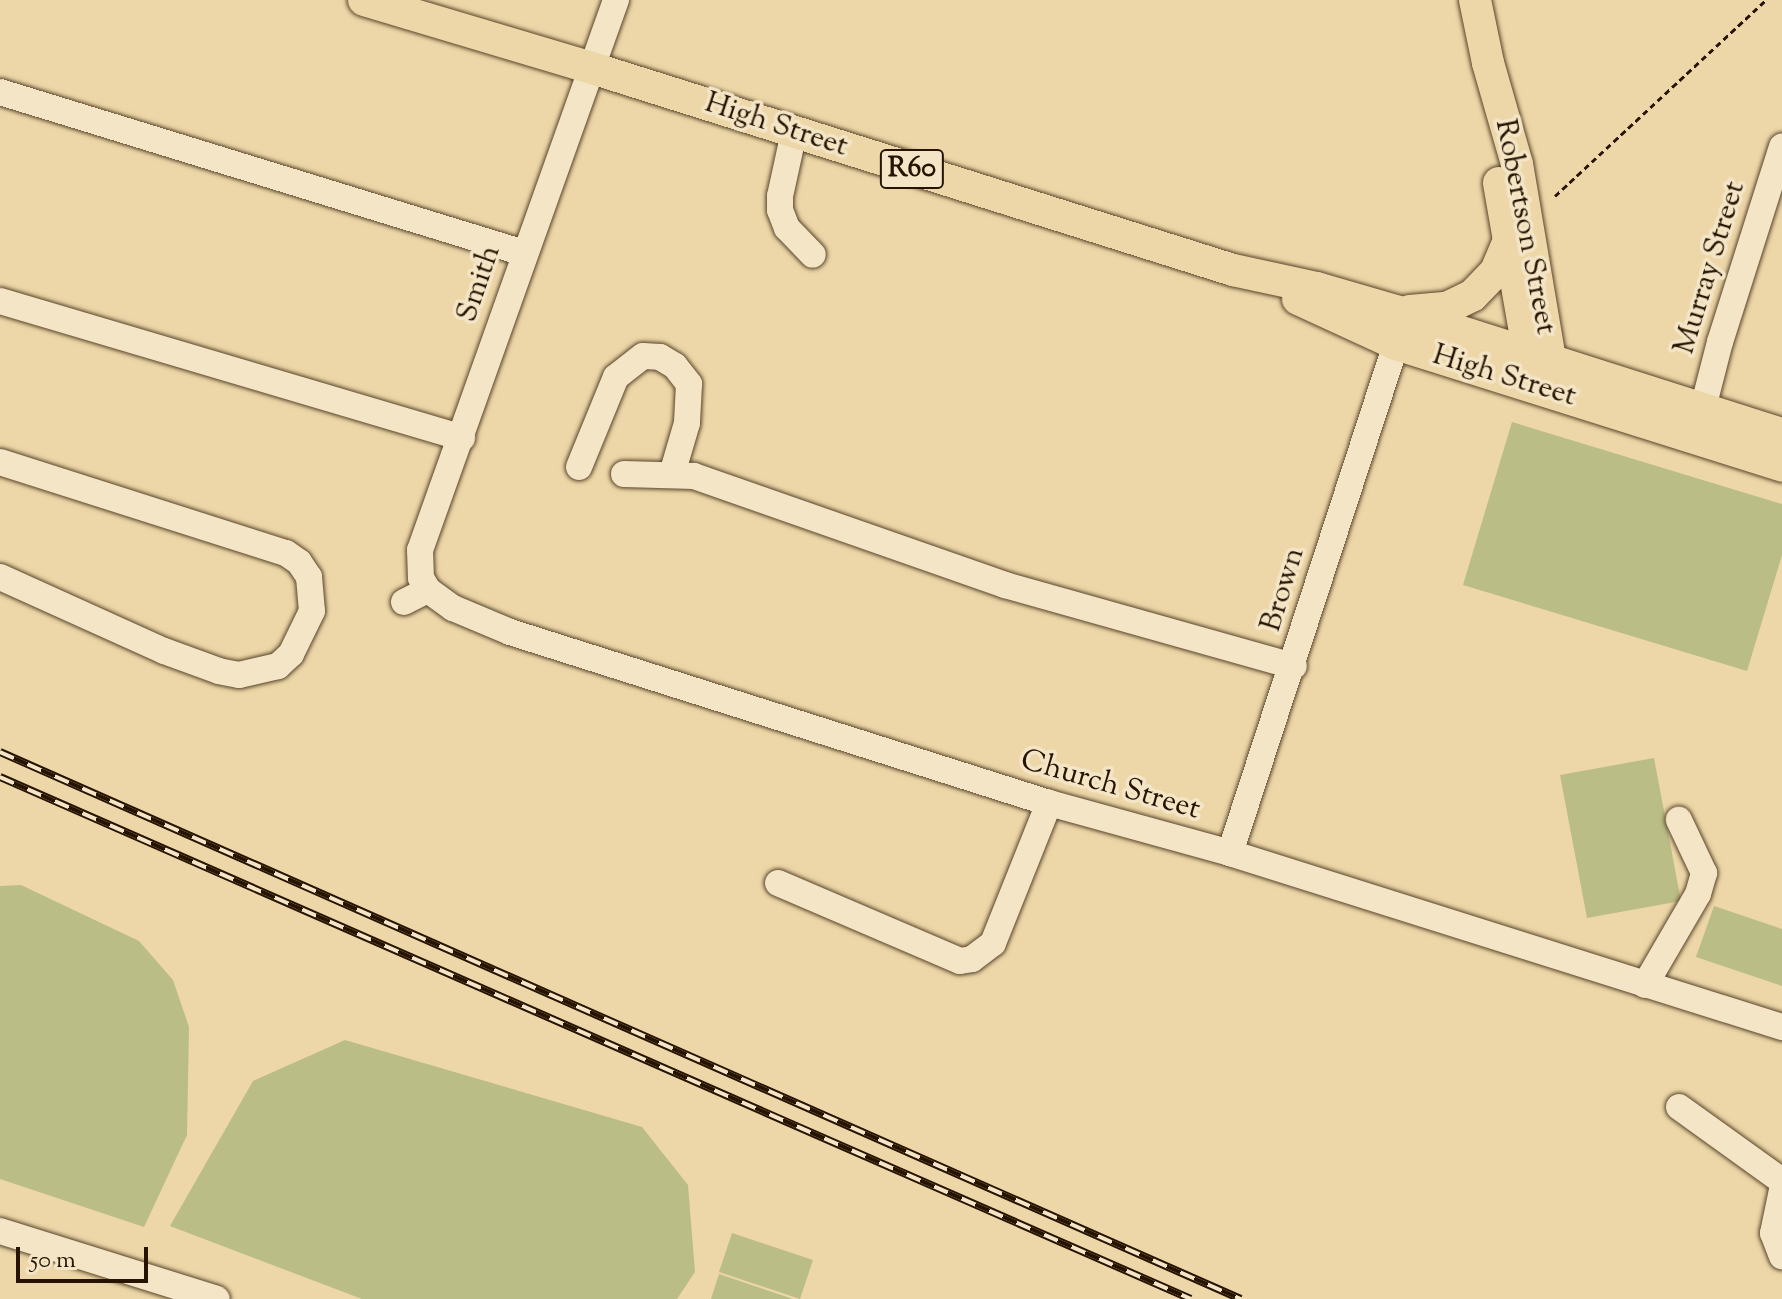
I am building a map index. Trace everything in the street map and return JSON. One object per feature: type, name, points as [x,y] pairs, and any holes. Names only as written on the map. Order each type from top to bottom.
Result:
[{"type":"main road","name":"High Street","points":[[364,0],[592,68],[1233,270],[1317,288],[1399,312],[1542,373],[1782,466]]},
{"type":"main road","name":"Robertson Street","points":[[1475,0],[1488,63],[1517,164],[1542,373]]},
{"type":"main road","name":"Robertson Street","points":[[1488,63],[1493,146],[1509,241],[1542,373]]},
{"type":"main road","points":[[1399,312],[1447,308],[1472,296],[1496,271],[1509,241]]},
{"type":"main road","name":"High Street","points":[[1233,270],[1396,344],[1703,408],[1782,434]]},
{"type":"street","name":"Smith","points":[[428,590],[421,578],[420,550],[616,0]]},
{"type":"street","points":[[0,92],[524,253]]},
{"type":"street","points":[[794,132],[780,196],[780,210],[797,242],[813,255]]},
{"type":"street","name":"Murray Street","points":[[1703,408],[1720,342],[1782,147]]},
{"type":"street","points":[[0,301],[462,438]]},
{"type":"street","name":"Brown","points":[[1230,853],[1294,666],[1396,344]]},
{"type":"street","points":[[579,467],[616,377],[643,356],[660,357],[675,366],[689,384],[690,393],[687,423],[672,474]]},
{"type":"street","points":[[0,462],[286,553],[309,577],[312,611],[291,654],[278,666],[239,675],[164,651],[0,577]]},
{"type":"street","points":[[624,474],[694,476],[770,500],[1005,585],[1294,666]]},
{"type":"street","points":[[404,602],[428,590]]},
{"type":"street","name":"Church Street","points":[[428,590],[453,608],[510,632],[1049,803],[1230,853],[1782,1027]]},
{"type":"street","points":[[778,883],[960,961],[972,959],[993,943],[1049,803]]},
{"type":"street","points":[[1645,985],[1698,894],[1704,873],[1679,820]]},
{"type":"street","points":[[1679,1107],[1782,1181]]},
{"type":"street","points":[[1782,1190],[1773,1233],[1782,1256]]},
{"type":"street","points":[[0,1231],[202,1297]]},
{"type":"path","points":[[1555,196],[1766,0]]},
{"type":"green space","points":[[1512,422],[1782,504],[1782,555],[1747,671],[1463,585]]},
{"type":"green space","points":[[1654,758],[1681,901],[1587,918],[1560,775]]},
{"type":"green space","points":[[21,885],[139,941],[173,980],[189,1027],[187,1135],[144,1227],[0,1179],[0,886]]},
{"type":"green space","points":[[1714,906],[1782,929],[1782,986],[1696,957]]},
{"type":"green space","points":[[345,1040],[642,1127],[688,1185],[695,1272],[677,1299],[362,1299],[170,1226],[253,1081]]},
{"type":"green space","points":[[732,1233],[813,1260],[800,1299],[719,1272]]},
{"type":"green space","points":[[719,1274],[793,1299],[711,1299]]},
{"type":"railway","points":[[0,752],[1241,1299]]},
{"type":"railway","points":[[0,777],[1191,1299]]}]
